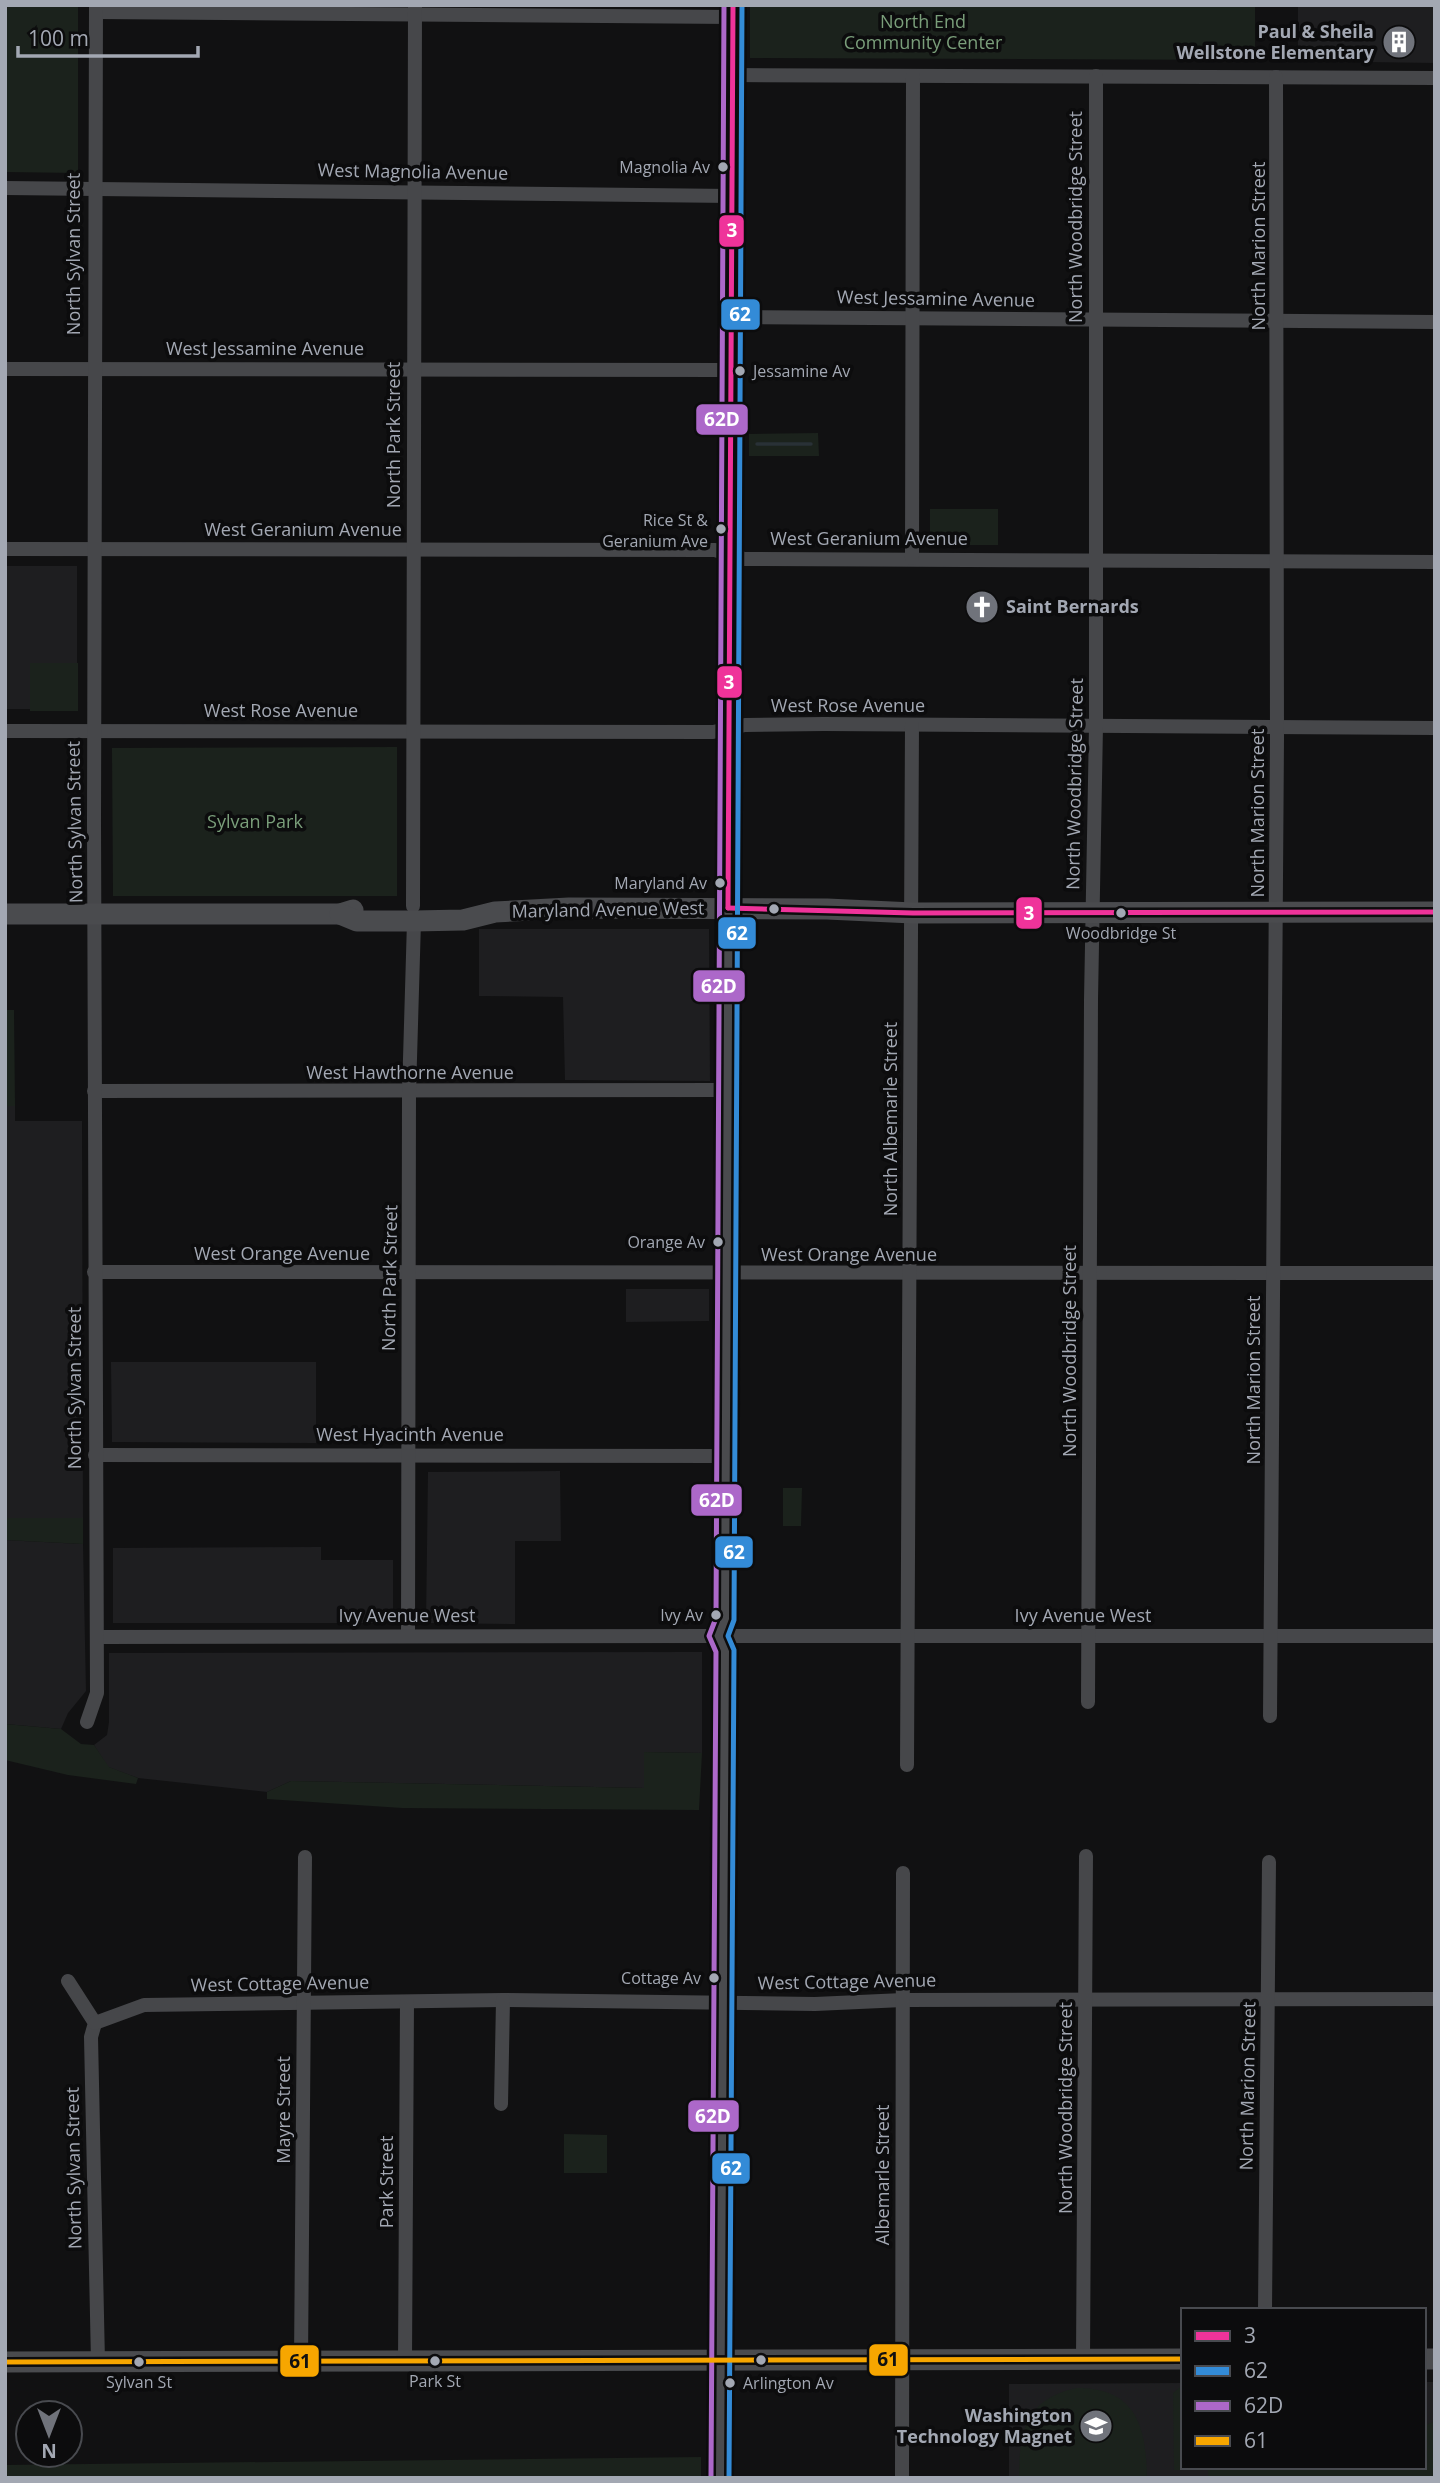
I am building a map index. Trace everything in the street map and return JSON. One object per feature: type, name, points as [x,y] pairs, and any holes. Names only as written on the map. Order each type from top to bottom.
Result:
[{"type":"main road","points":[[732,75],[733,11]]},
{"type":"main road","name":"Maryland Avenue West","points":[[5,914],[340,914],[357,921],[462,907],[495,912],[569,908],[728,908],[912,913],[1435,912]]},
{"type":"main road","points":[[720,2478],[725,2004],[723,1779],[728,908]]},
{"type":"main road","points":[[5,2362],[1181,2359]]},
{"type":"street","points":[[96,9],[733,11]]},
{"type":"street","name":"North Sylvan Street","points":[[87,1722],[97,1693],[94,1272],[96,9]]},
{"type":"street","name":"North Park Street","points":[[408,1635],[415,9]]},
{"type":"street","points":[[732,75],[1435,78]]},
{"type":"street","points":[[912,558],[913,76]]},
{"type":"street","name":"North Woodbridge Street","points":[[1088,1702],[1096,726],[1096,76]]},
{"type":"street","name":"North Marion Street","points":[[1270,1716],[1278,728],[1279,321],[1276,78]]},
{"type":"street","name":"West Magnolia Avenue","points":[[5,188],[732,196]]},
{"type":"street","name":"West Jessamine Avenue","points":[[730,317],[1435,322]]},
{"type":"street","name":"West Jessamine Avenue","points":[[5,369],[730,370]]},
{"type":"street","name":"West Geranium Avenue","points":[[5,549],[715,550],[744,558],[1435,562]]},
{"type":"street","name":"West Rose Avenue","points":[[5,731],[713,732],[745,726],[912,725],[1435,728]]},
{"type":"street","name":"North Albemarle Street","points":[[907,1765],[912,725]]},
{"type":"street","name":"West Hawthorne Avenue","points":[[94,1091],[409,1093],[726,1090]]},
{"type":"street","name":"West Orange Avenue","points":[[94,1272],[909,1275],[1435,1273]]},
{"type":"street","name":"West Hyacinth Avenue","points":[[95,1455],[724,1456]]},
{"type":"street","name":"Ivy Avenue West","points":[[97,1637],[1271,1634],[1435,1636]]},
{"type":"street","name":"North Woodbridge Street","points":[[1083,2359],[1086,1856]]},
{"type":"street","name":"Mayre Street","points":[[301,2362],[305,1857]]},
{"type":"street","name":"North Marion Street","points":[[1265,2308],[1269,1862]]},
{"type":"street","name":"Albemarle Street","points":[[902,2478],[903,1873]]},
{"type":"street","points":[[68,1981],[95,2023]]},
{"type":"street","name":"West Cottage Avenue","points":[[95,2023],[144,2005],[304,2002],[503,2000],[725,2004],[903,2000],[1435,1999]]},
{"type":"street","points":[[501,2104],[503,2000]]},
{"type":"street","name":"Park Street","points":[[405,2362],[407,2002]]},
{"type":"street","name":"North Sylvan Street","points":[[95,2023],[91,2037],[98,2362]]},
{"type":"shaded area","name":"Paul & Sheila Wellstone Elementary","points":[[1298,5],[1435,5],[1435,63],[1298,61]]},
{"type":"shaded area","points":[[5,566],[77,566],[77,709],[5,709]]},
{"type":"shaded area","points":[[479,929],[709,929],[710,1081],[565,1080],[563,997],[479,996]]},
{"type":"shaded area","points":[[5,1106],[15,1106],[15,1121],[82,1121],[83,1518],[5,1518]]},
{"type":"shaded area","points":[[626,1289],[709,1289],[709,1321],[626,1322]]},
{"type":"shaded area","points":[[111,1362],[316,1362],[316,1443],[112,1442]]},
{"type":"shaded area","points":[[560,1471],[561,1541],[515,1541],[515,1624],[426,1623],[428,1472]]},
{"type":"shaded area","points":[[5,1540],[83,1544],[86,1691],[68,1713],[61,1729],[5,1724]]},
{"type":"shaded area","points":[[321,1547],[321,1560],[393,1560],[393,1623],[113,1623],[113,1548]]},
{"type":"shaded area","points":[[702,1652],[702,1753],[644,1752],[644,1788],[291,1781],[267,1792],[138,1778],[108,1767],[94,1745],[107,1735],[109,1653]]},
{"type":"shaded area","name":"Washington Technology Magnet","points":[[1426,2382],[1435,2382],[1435,2478],[1009,2478],[1009,2384],[1181,2383],[1181,2469],[1426,2469]]},
{"type":"green space","points":[[5,5],[78,5],[78,173],[5,172]]},
{"type":"green space","name":"North End Community Center","points":[[750,5],[1255,5],[1255,60],[750,58]]},
{"type":"green space","points":[[818,433],[819,456],[749,456],[749,434]]},
{"type":"green space","points":[[930,509],[998,509],[998,545],[930,545]]},
{"type":"green space","points":[[30,663],[78,663],[78,711],[30,711]]},
{"type":"green space","name":"Sylvan Park","points":[[397,747],[397,896],[113,896],[112,748]]},
{"type":"green space","points":[[5,1010],[14,1010],[15,1106],[5,1106]]},
{"type":"green space","points":[[783,1488],[802,1488],[801,1526],[783,1526]]},
{"type":"green space","points":[[5,1518],[83,1518],[83,1544],[5,1540]]},
{"type":"green space","points":[[5,1724],[61,1729],[81,1744],[94,1745],[109,1767],[138,1778],[136,1784],[68,1775],[5,1760]]},
{"type":"green space","points":[[644,1752],[702,1753],[699,1810],[402,1808],[267,1799],[267,1792],[291,1781],[644,1788]]},
{"type":"green space","points":[[564,2134],[607,2135],[607,2173],[564,2173]]},
{"type":"green space","points":[[1181,2387],[1181,2469],[1426,2469],[1426,2425],[1435,2421],[1435,2478],[1208,2478],[1208,2470],[1174,2470],[1173,2393]]},
{"type":"green space","points":[[1077,2388],[1113,2395],[1125,2403],[1134,2414],[1144,2443],[1147,2478],[1019,2478],[1021,2445],[1029,2419],[1046,2400]]},
{"type":"green space","points":[[701,2457],[701,2478],[5,2478],[5,2465],[14,2465],[14,2469],[84,2469],[84,2464]]},
{"type":"waterway","points":[[757,444],[811,444]]},
{"type":"transit line","name":"62D","points":[[711,2478],[716,1652],[709,1636],[716,1618],[724,5]]},
{"type":"transit line","name":"3","points":[[728,908],[733,5]]},
{"type":"transit line","name":"62","points":[[729,2478],[734,1650],[728,1636],[734,1620],[742,5]]},
{"type":"transit line","name":"3","points":[[728,908],[913,913],[1435,912]]},
{"type":"transit line","name":"61","points":[[5,2362],[1181,2359]]},
{"type":"place","name":"Paul & Sheila Wellstone Elementary","points":[[1399,42]]},
{"type":"place","name":"Magnolia Av","points":[[723,167]]},
{"type":"place","name":"Jessamine Av","points":[[740,371]]},
{"type":"place","name":"Rice St & Geranium Ave","points":[[721,529]]},
{"type":"place","name":"Saint Bernards","points":[[982,607]]},
{"type":"place","name":"Maryland Av","points":[[720,883]]},
{"type":"place","name":"Woodbridge St","points":[[1121,913]]},
{"type":"place","name":"Orange Av","points":[[718,1242]]},
{"type":"place","name":"Ivy Av","points":[[716,1615]]},
{"type":"place","name":"Cottage Av","points":[[714,1978]]},
{"type":"place","name":"Park St","points":[[435,2361]]},
{"type":"place","name":"Sylvan St","points":[[139,2362]]},
{"type":"place","name":"Arlington Av","points":[[730,2383]]},
{"type":"place","name":"Washington Technology Magnet","points":[[1096,2426]]}]
